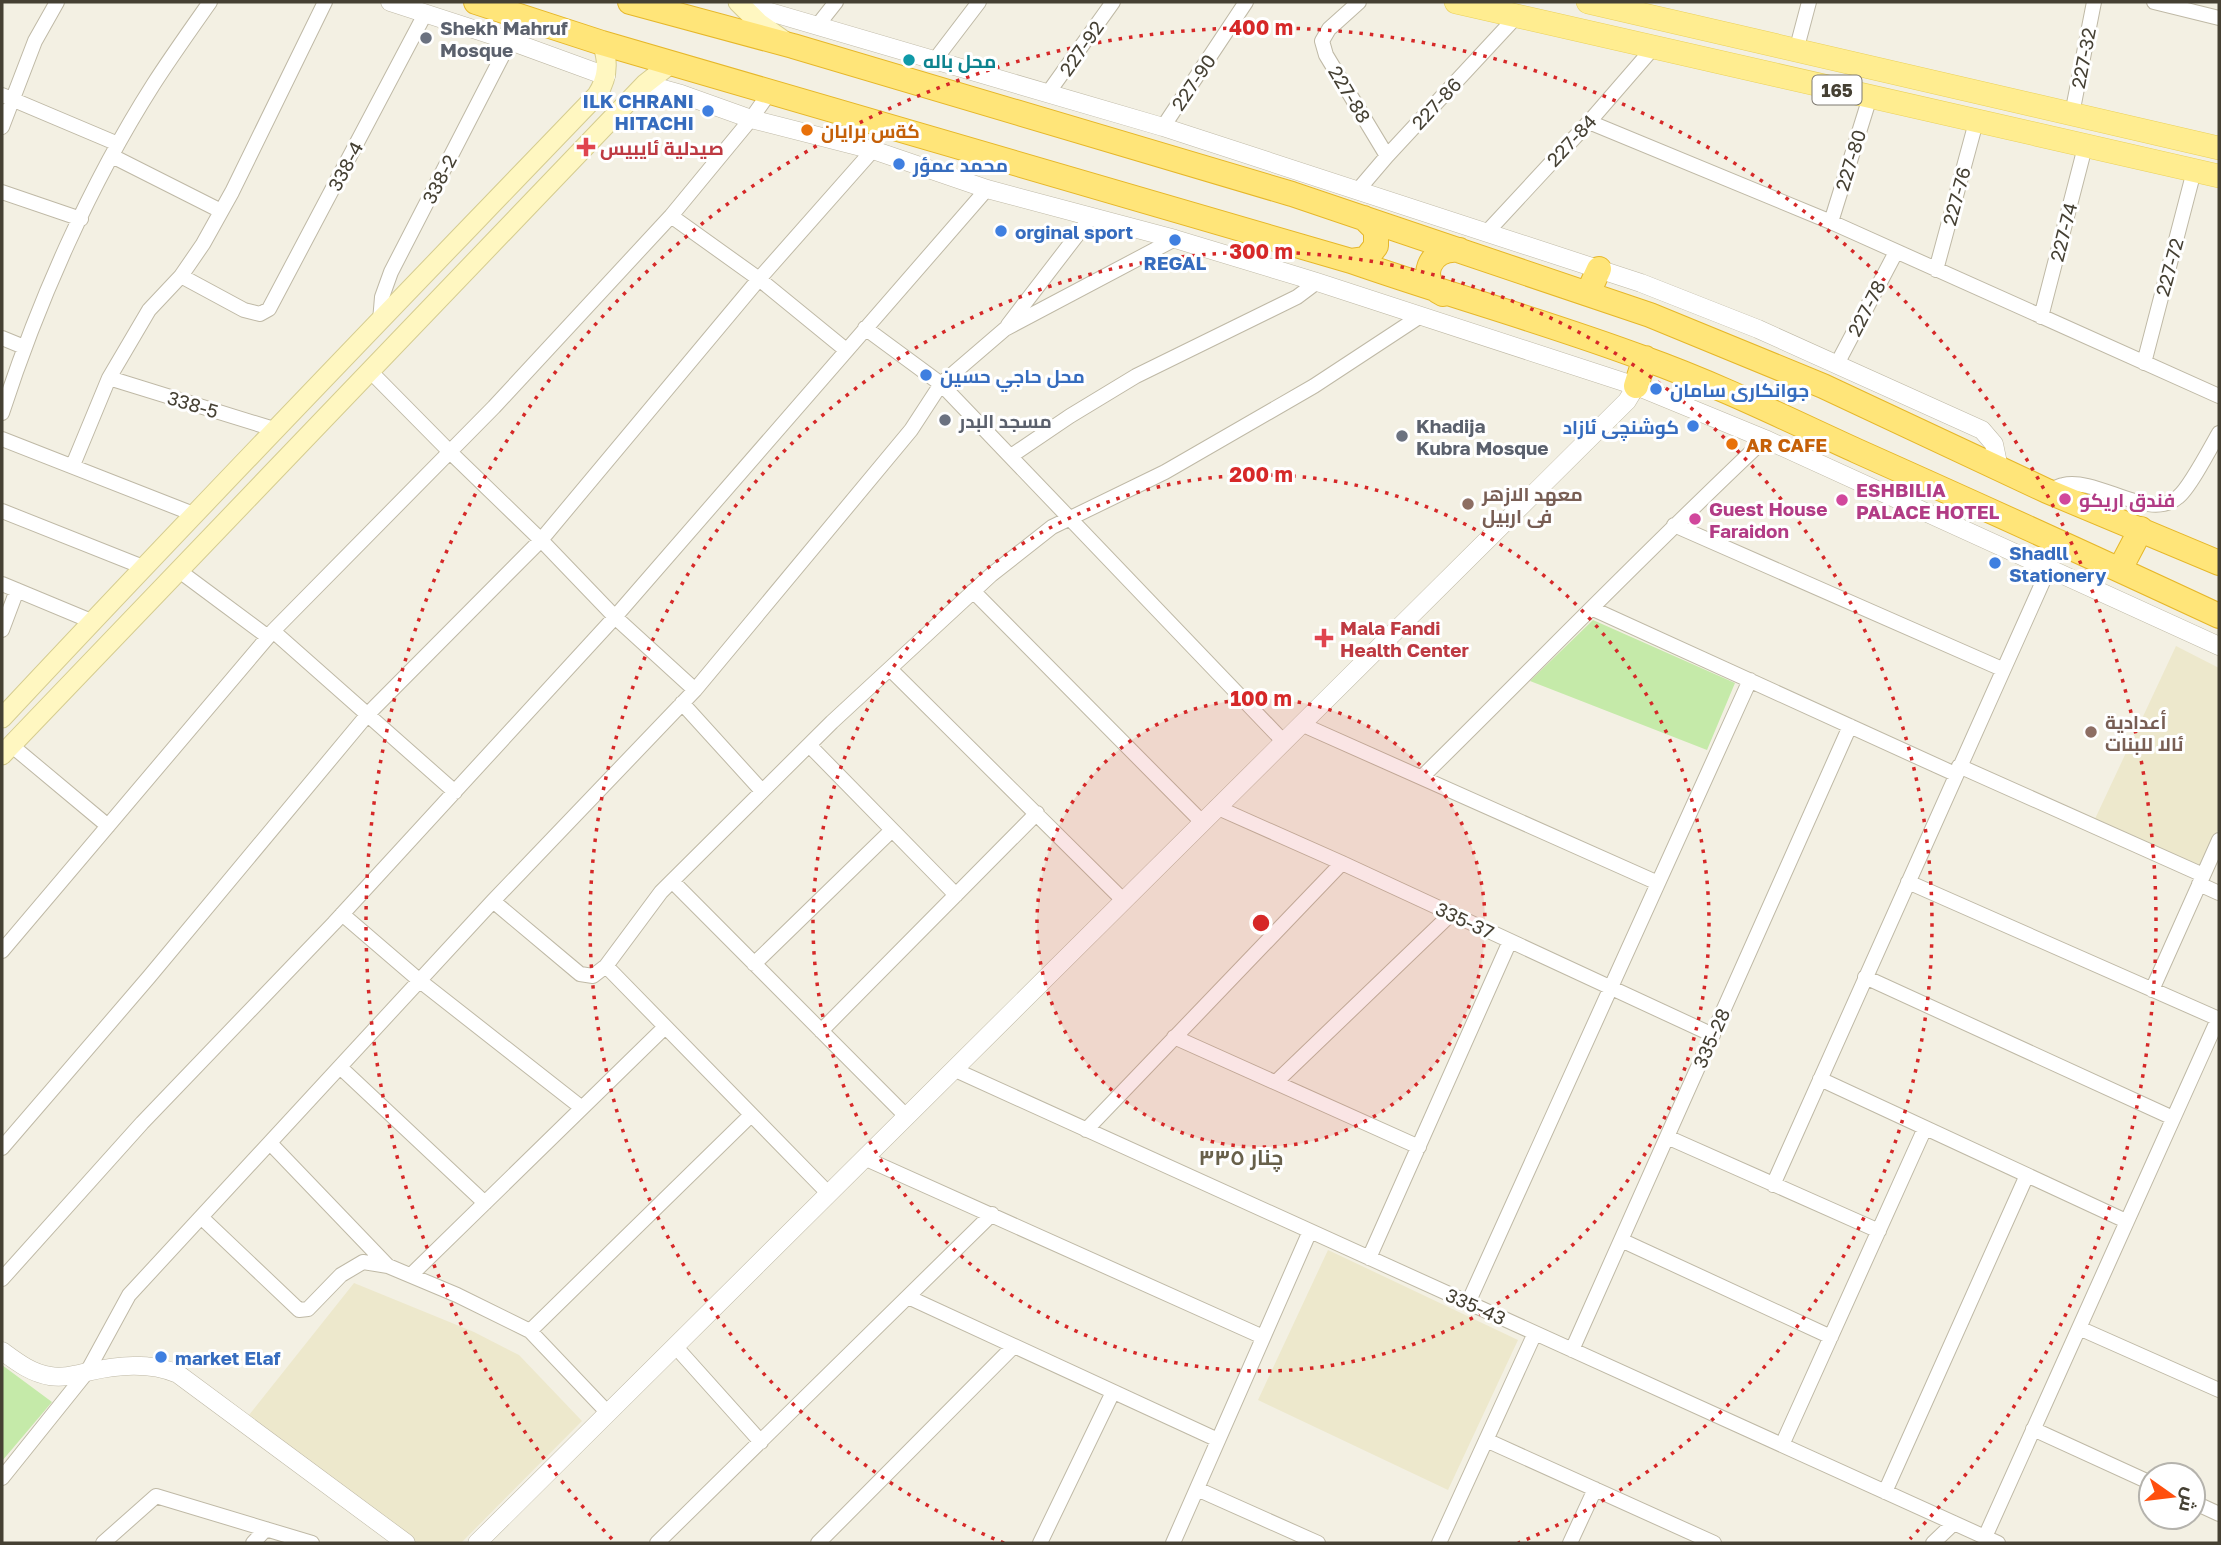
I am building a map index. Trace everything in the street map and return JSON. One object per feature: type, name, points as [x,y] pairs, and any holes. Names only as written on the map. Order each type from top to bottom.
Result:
[{"type":"highway","points":[[476,2],[602,43],[1351,261],[1443,294],[1539,322],[1645,358],[1769,411],[2219,616]]},
{"type":"highway","points":[[630,2],[681,9],[793,46],[1364,218],[1588,293],[1714,340],[1823,386],[2048,491],[2219,563]]},
{"type":"highway","points":[[1351,261],[1366,259],[1376,246],[1376,230],[1364,218]]},
{"type":"highway","points":[[1443,294],[1437,291],[1430,281],[1431,261],[1443,251],[1459,250]]},
{"type":"highway","points":[[1588,293],[1599,269]]},
{"type":"highway","points":[[1636,386],[1645,358]]},
{"type":"highway","points":[[2120,569],[2141,530]]},
{"type":"main road","name":"165","points":[[1456,2],[2219,176]]},
{"type":"main road","name":"165","points":[[1588,2],[2219,148]]},
{"type":"main road","points":[[739,3],[759,23],[793,46]]},
{"type":"main road","points":[[2,718],[91,621],[196,515],[597,95],[606,76],[607,61],[602,43]]},
{"type":"main road","points":[[6,750],[645,84],[673,62]]},
{"type":"main road","points":[[2141,160],[2148,132]]},
{"type":"main road","points":[[67,648],[84,669]]},
{"type":"street","points":[[2,127],[6,97],[57,2]]},
{"type":"street","points":[[2,413],[24,347],[115,150],[153,85],[210,2]]},
{"type":"street","points":[[74,465],[109,378],[149,310],[181,276],[203,244],[325,2]]},
{"type":"street","points":[[390,2],[606,76]]},
{"type":"street","points":[[817,26],[836,2]]},
{"type":"street","points":[[934,61],[979,2]]},
{"type":"street","name":"227-92","points":[[1048,93],[1113,2]]},
{"type":"street","name":"227-90","points":[[1163,127],[1246,2]]},
{"type":"street","name":"227-88","points":[[1359,2],[1329,29],[1322,41],[1326,55],[1387,156]]},
{"type":"street","points":[[1796,51],[1809,2]]},
{"type":"street","name":"227-32","points":[[2072,114],[2094,2]]},
{"type":"street","points":[[2154,2],[2174,4],[2219,18]]},
{"type":"street","points":[[739,3],[1163,127],[1697,303],[1982,430],[1994,444],[1999,468]]},
{"type":"street","name":"338-4","points":[[181,276],[244,310],[260,314],[270,309],[425,15]]},
{"type":"street","name":"227-86","points":[[1358,190],[1516,17]]},
{"type":"street","name":"338-2","points":[[380,321],[383,297],[391,272],[510,41]]},
{"type":"street","name":"227-84","points":[[1487,232],[1654,47]]},
{"type":"street","points":[[645,84],[751,119],[873,150],[987,189],[1175,239],[1317,282],[1636,386],[1765,439],[2219,646]]},
{"type":"street","points":[[2,951],[271,634],[450,452],[671,216],[770,92]]},
{"type":"street","points":[[6,97],[115,150],[221,211]]},
{"type":"street","name":"227-80","points":[[1831,222],[1870,97]]},
{"type":"street","points":[[1589,122],[1831,222],[2219,396]]},
{"type":"street","name":"227-76","points":[[1936,270],[1976,122]]},
{"type":"street","name":"227-74","points":[[2041,317],[2085,147]]},
{"type":"street","points":[[2,1148],[149,977],[368,714],[541,540],[759,279],[873,150]]},
{"type":"street","name":"227-72","points":[[2144,363],[2194,171]]},
{"type":"street","points":[[2,1279],[142,1123],[342,914],[615,617],[987,189]]},
{"type":"street","points":[[2,192],[81,219]]},
{"type":"street","points":[[671,216],[759,279],[846,350]]},
{"type":"street","points":[[2,1478],[87,1372],[129,1295],[494,901],[695,690],[911,430],[942,384],[1005,329],[1091,217]]},
{"type":"street","points":[[1005,329],[1175,239]]},
{"type":"street","name":"227-78","points":[[1837,364],[1896,252]]},
{"type":"street","points":[[1011,456],[1136,376],[1287,302],[1317,282]]},
{"type":"street","points":[[494,901],[580,974],[593,976],[606,966],[661,892],[809,745],[973,591],[1052,527],[1165,472],[1303,393],[1419,317]]},
{"type":"street","points":[[865,328],[942,384],[1283,741]]},
{"type":"street","points":[[2,338],[24,347]]},
{"type":"street","points":[[369,370],[615,617],[695,690]]},
{"type":"street","name":"338-5","points":[[109,378],[277,430]]},
{"type":"street","points":[[477,1543],[1627,401],[1636,386]]},
{"type":"street","points":[[2048,491],[2064,484],[2078,485],[2156,505],[2180,497],[2219,433]]},
{"type":"street","points":[[2,439],[196,515]]},
{"type":"street","points":[[1422,777],[1593,609],[1674,525],[1765,439]]},
{"type":"street","points":[[2,511],[143,567]]},
{"type":"street","points":[[1674,525],[2002,669]]},
{"type":"street","points":[[1773,1185],[2049,568]]},
{"type":"street","points":[[178,570],[271,634],[368,714],[455,792]]},
{"type":"street","points":[[2,584],[91,621]]},
{"type":"street","points":[[2,630],[17,590]]},
{"type":"street","points":[[973,591],[1202,822]]},
{"type":"street","points":[[1593,609],[1850,726],[1957,770],[2201,879],[2219,893]]},
{"type":"street","points":[[890,668],[1123,900]]},
{"type":"street","points":[[1468,1303],[1751,680]]},
{"type":"street","points":[[682,703],[762,791]]},
{"type":"street","points":[[1301,723],[1658,883]]},
{"type":"street","name":"335-28","points":[[1572,1350],[1850,726]]},
{"type":"street","points":[[809,745],[956,895]]},
{"type":"street","points":[[6,750],[108,826]]},
{"type":"street","name":"335-37","points":[[1216,807],[1713,1035]]},
{"type":"street","points":[[821,1031],[1037,813]]},
{"type":"street","points":[[754,964],[892,830]]},
{"type":"street","points":[[2152,990],[2219,840]]},
{"type":"street","points":[[1086,1130],[1342,863]]},
{"type":"street","points":[[672,881],[906,1116]]},
{"type":"street","points":[[1908,881],[2219,1019],[2033,1429],[1991,1540]]},
{"type":"street","points":[[342,914],[420,981],[582,1108]]},
{"type":"street","points":[[1276,1083],[1451,914]]},
{"type":"street","points":[[1369,1258],[1510,941]]},
{"type":"street","points":[[606,966],[828,1193]]},
{"type":"street","points":[[1865,977],[2173,1118]]},
{"type":"street","points":[[411,1275],[664,1028]]},
{"type":"street","points":[[1174,1037],[1419,1147]]},
{"type":"street","points":[[340,1067],[485,1203]]},
{"type":"street","name":"335-43","points":[[953,1069],[1991,1540]]},
{"type":"street","points":[[1820,1079],[2126,1221]]},
{"type":"street","points":[[530,1331],[751,1115]]},
{"type":"street","points":[[1782,1445],[1925,1128]]},
{"type":"street","points":[[1667,1137],[1879,1231]]},
{"type":"street","points":[[270,1143],[388,1266]]},
{"type":"street","points":[[864,1158],[1263,1337]]},
{"type":"street","points":[[1885,1492],[2027,1175]]},
{"type":"street","points":[[657,1543],[992,1214]]},
{"type":"street","points":[[201,1217],[299,1310],[308,1309],[341,1275],[363,1262],[388,1266],[457,1295],[530,1331],[608,1413]]},
{"type":"street","points":[[1173,1543],[1310,1231]]},
{"type":"street","points":[[1621,1240],[1831,1337]]},
{"type":"street","points":[[908,1297],[1218,1440]]},
{"type":"street","points":[[2079,1328],[2219,1390]]},
{"type":"street","points":[[1439,1543],[1535,1333]]},
{"type":"street","points":[[675,1346],[761,1441]]},
{"type":"street","points":[[818,1543],[1014,1346]]},
{"type":"street","points":[[2,1351],[24,1367],[49,1376],[62,1377],[148,1365],[178,1374],[406,1543]]},
{"type":"street","points":[[1040,1543],[1113,1392]]},
{"type":"street","points":[[2033,1429],[2137,1477]]},
{"type":"street","points":[[1486,1440],[1595,1489],[1697,1540],[1714,1543]]},
{"type":"street","points":[[1197,1489],[1318,1543]]},
{"type":"street","points":[[1570,1543],[1595,1489]]},
{"type":"street","points":[[103,1543],[156,1496],[312,1543]]},
{"type":"street","points":[[1933,1543],[1954,1523]]},
{"type":"street","points":[[253,1543],[266,1529]]},
{"type":"shaded area","points":[[2176,646],[2219,668],[2219,827],[2200,873],[2094,821]]},
{"type":"shaded area","points":[[1328,1250],[1518,1340],[1448,1490],[1258,1400]]},
{"type":"shaded area","points":[[354,1283],[474,1332],[519,1355],[582,1421],[461,1543],[414,1543],[249,1415]]},
{"type":"green space","points":[[1593,620],[1735,683],[1707,750],[1530,681]]},
{"type":"green space","points":[[2,1365],[52,1402],[2,1461]]},
{"type":"place","name":"Shekh Mahruf Mosque","points":[[426,38]]},
{"type":"place","name":"محل باله","points":[[909,60]]},
{"type":"place","name":"ILK CHRANI HITACHI","points":[[708,111]]},
{"type":"place","name":"كةس برايان","points":[[807,130]]},
{"type":"place","name":"صيدلية ئايبيس","points":[[586,147]]},
{"type":"place","name":"محمد عمؤر","points":[[899,164]]},
{"type":"place","name":"orginal sport","points":[[1001,231]]},
{"type":"place","name":"REGAL","points":[[1175,240]]},
{"type":"place","name":"محل حاجي حسین","points":[[926,375]]},
{"type":"place","name":"جوانکاری سامان","points":[[1656,389]]},
{"type":"place","name":"مسجد البدر","points":[[945,420]]},
{"type":"place","name":"کوشنچی ئازاد","points":[[1693,426]]},
{"type":"place","name":"Khadija Kubra Mosque","points":[[1402,436]]},
{"type":"place","name":"AR CAFE","points":[[1732,444]]},
{"type":"place","name":"فندق اريكو","points":[[2065,499]]},
{"type":"place","name":"ESHBILIA PALACE HOTEL","points":[[1842,500]]},
{"type":"place","name":"معهد الازهر فی اربیل","points":[[1468,504]]},
{"type":"place","name":"Guest House Faraidon","points":[[1695,519]]},
{"type":"place","name":"Shadll Stationery","points":[[1995,563]]},
{"type":"place","name":"Mala Fandi Health Center","points":[[1324,638]]},
{"type":"place","name":"أعدادية ئالا للبنات","points":[[2091,732]]},
{"type":"place","name":"market Elaf","points":[[161,1357]]},
{"type":"district","name":"چنار ٣٣٥","points":[[1241,1157]]}]
